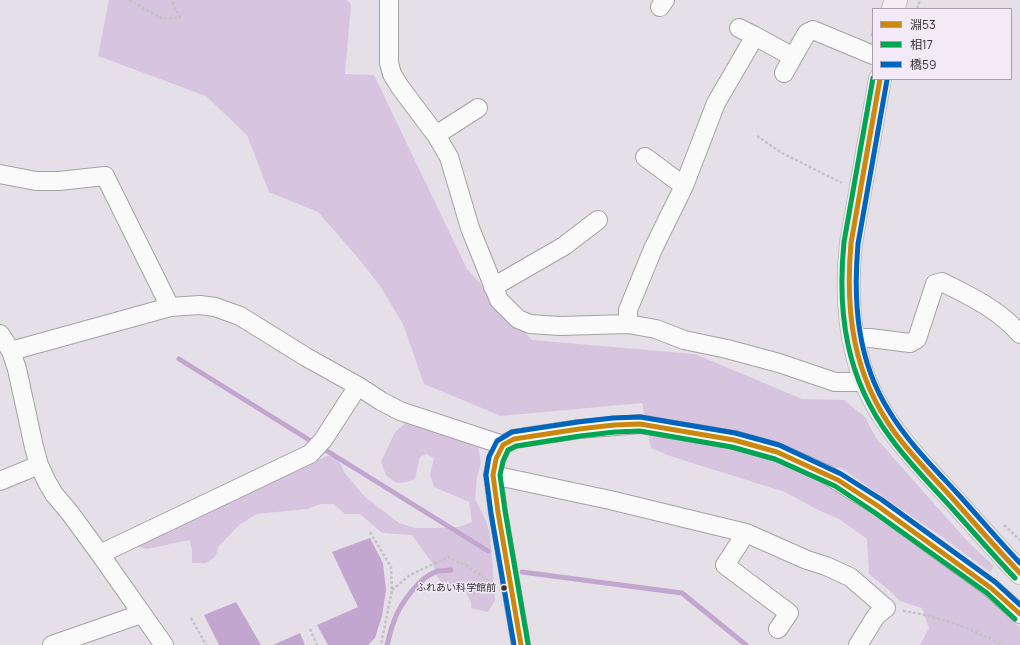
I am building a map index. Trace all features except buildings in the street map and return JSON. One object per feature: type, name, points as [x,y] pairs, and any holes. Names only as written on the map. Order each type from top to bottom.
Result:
[{"type":"main road","points":[[880,80],[850,243],[848,296],[853,338],[857,355],[866,382],[882,413],[906,448],[1020,573]]},
{"type":"street","points":[[389,0],[389,62],[392,74],[450,157],[470,228],[493,287],[499,300],[518,319],[530,324],[560,326],[628,324],[656,329],[684,340],[727,349],[779,363],[835,382],[866,382]]},
{"type":"street","points":[[784,73],[807,33],[814,30],[872,55]]},
{"type":"street","points":[[628,324],[628,310],[653,249],[684,186],[716,103],[747,32],[793,57]]},
{"type":"street","points":[[436,135],[478,108]]},
{"type":"street","points":[[645,157],[684,186]]},
{"type":"street","points":[[0,174],[36,181],[59,181],[105,176],[170,307]]},
{"type":"street","points":[[493,287],[564,246],[598,220]]},
{"type":"street","points":[[853,338],[870,338],[910,343],[917,339],[935,284],[942,282],[981,301],[1001,315],[1020,334]]},
{"type":"street","points":[[11,350],[170,307],[200,305],[215,307],[240,316],[306,357],[400,411],[503,445]]},
{"type":"street","points":[[0,334],[11,350],[17,369],[39,465],[46,482],[100,554],[164,645]]},
{"type":"street","points":[[100,554],[310,454],[323,440],[358,386]]},
{"type":"street","points":[[521,645],[493,475],[496,459],[503,445],[514,439],[579,429],[640,424],[734,440],[777,452],[826,474],[878,506],[991,588],[1020,614]]},
{"type":"street","points":[[0,481],[39,465]]},
{"type":"street","points":[[493,475],[610,500],[746,533],[850,577],[886,608],[876,616],[858,645]]},
{"type":"street","points":[[746,533],[722,570],[793,607],[778,629]]},
{"type":"street","points":[[52,645],[141,614]]},
{"type":"path","points":[[129,0],[163,19],[180,17],[172,0]]},
{"type":"path","points":[[757,136],[782,153],[844,184]]},
{"type":"path","points":[[1003,524],[1020,540]]},
{"type":"path","points":[[370,532],[391,567],[392,590],[381,645]]},
{"type":"path","points":[[392,590],[410,575],[448,557],[467,566],[497,586]]},
{"type":"path","points":[[886,608],[916,613],[950,623],[978,633],[1002,645]]},
{"type":"path","points":[[191,618],[206,645]]},
{"type":"path","points":[[310,629],[317,645]]},
{"type":"shaded area","points":[[109,0],[347,0],[351,5],[345,74],[374,75],[467,269],[532,340],[695,354],[802,399],[844,400],[865,417],[876,438],[968,542],[994,566],[990,572],[942,537],[841,468],[831,468],[841,494],[914,543],[983,586],[1002,610],[1020,627],[1020,645],[920,645],[929,628],[922,608],[900,601],[869,574],[867,539],[839,519],[818,510],[785,492],[670,456],[651,448],[642,403],[501,416],[424,384],[403,324],[380,286],[359,259],[318,212],[269,192],[247,135],[206,96],[98,56]]},
{"type":"shaded area","points":[[407,422],[477,441],[481,463],[477,477],[475,499],[486,521],[490,534],[495,601],[488,612],[471,608],[471,602],[464,588],[445,587],[436,575],[433,564],[412,535],[382,533],[360,514],[345,514],[334,504],[321,504],[307,509],[256,514],[238,526],[219,546],[215,557],[206,563],[192,563],[192,549],[189,540],[147,549],[137,546],[144,538],[216,506],[223,506],[280,477],[327,456],[335,455],[345,473],[365,497],[399,523],[415,528],[440,528],[459,527],[472,522],[469,502],[434,487],[430,475],[434,458],[426,454],[420,457],[415,479],[407,482],[396,483],[386,475],[381,462],[395,432]]},
{"type":"shaded area","points":[[370,538],[383,563],[386,590],[382,616],[375,638],[368,645],[328,645],[317,625],[358,607],[332,552]]},
{"type":"shaded area","points":[[236,602],[261,645],[219,645],[204,615]]},
{"type":"shaded area","points":[[300,633],[305,645],[273,645]]},
{"type":"waterway","points":[[179,359],[488,551]]},
{"type":"waterway","points":[[387,645],[397,614],[406,599],[418,585],[431,574],[438,571],[451,570]]},
{"type":"waterway","points":[[522,572],[682,593],[746,645]]},
{"type":"transit line","name":"相17","points":[[873,80],[844,242],[842,268],[844,319],[854,368],[863,392],[875,415],[890,437],[918,471],[1015,578]]},
{"type":"transit line","name":"淵53","points":[[880,80],[851,243],[849,269],[851,319],[861,366],[881,411],[895,433],[994,546],[1020,573]]},
{"type":"transit line","name":"橋59","points":[[887,80],[858,244],[856,287],[857,309],[864,351],[878,392],[904,433],[930,464],[1020,563]]},
{"type":"transit line","name":"橋59","points":[[514,645],[491,513],[486,475],[489,457],[497,441],[512,432],[613,418],[640,417],[735,433],[779,445],[841,474],[882,500],[995,582],[1020,605]]},
{"type":"transit line","name":"淵53","points":[[521,645],[493,475],[496,459],[503,445],[514,439],[614,425],[640,424],[734,440],[777,452],[838,480],[878,506],[991,588],[1020,614]]},
{"type":"transit line","name":"相17","points":[[528,644],[500,475],[503,461],[508,450],[516,446],[615,432],[640,431],[732,447],[775,459],[835,486],[987,593],[1015,619]]},
{"type":"place","name":"ふれあい科学館前","points":[[504,588]]}]
